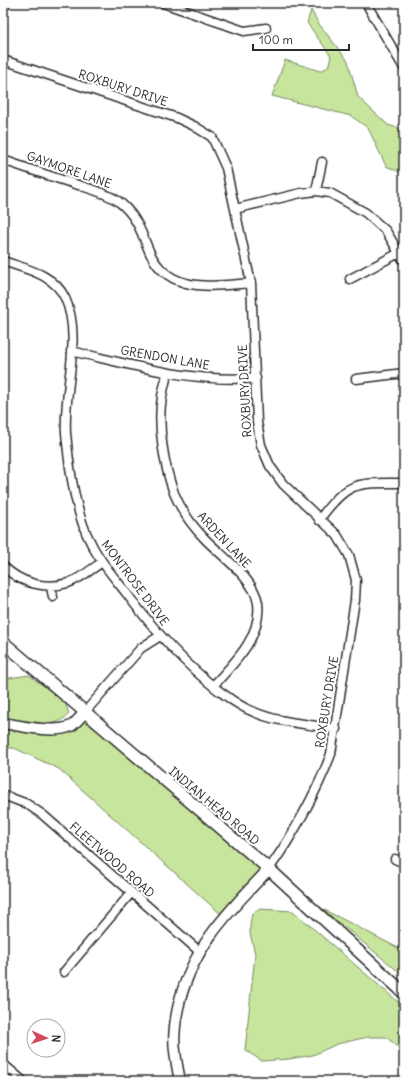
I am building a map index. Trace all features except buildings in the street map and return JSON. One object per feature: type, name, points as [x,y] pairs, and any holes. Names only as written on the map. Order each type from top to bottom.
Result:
[{"type":"main road","name":"INDIAN HEAD ROAD","points":[[3,642],[268,869],[404,993]]},
{"type":"street","points":[[3,10],[5,3]]},
{"type":"street","points":[[163,3],[244,31],[266,28]]},
{"type":"street","points":[[366,3],[404,67]]},
{"type":"street","name":"ROXBURY DRIVE","points":[[3,60],[177,118],[194,126],[212,138],[226,168],[251,283],[257,422],[261,445],[270,466],[284,484],[337,536],[349,555],[356,580],[355,600],[331,754],[323,776],[279,856],[268,869]]},
{"type":"street","name":"GAYMORE LANE","points":[[3,160],[101,193],[117,201],[132,214],[155,263],[169,276],[186,284],[203,287],[251,283]]},
{"type":"street","points":[[316,192],[322,162]]},
{"type":"street","points":[[235,209],[301,193],[330,193],[366,213],[386,231],[404,261]]},
{"type":"street","points":[[350,279],[400,253]]},
{"type":"street","name":"MONTROSE DRIVE","points":[[3,261],[37,272],[55,283],[64,296],[71,313],[73,327],[67,396],[66,432],[77,508],[90,543],[102,562],[160,636],[186,664],[237,704],[254,713],[336,729]]},
{"type":"street","name":"GRENDON LANE","points":[[71,352],[167,373],[207,379],[256,378]]},
{"type":"street","name":"ARDEN LANE","points":[[167,373],[161,398],[160,420],[164,454],[174,493],[186,516],[205,539],[250,586],[258,602],[258,621],[253,636],[236,661],[213,686]]},
{"type":"street","points":[[356,379],[404,373]]},
{"type":"street","points":[[319,520],[342,492],[356,485],[372,483],[404,483]]},
{"type":"street","points":[[3,566],[9,573],[28,582],[51,587],[70,583],[102,562]]},
{"type":"street","points":[[51,587],[53,596]]},
{"type":"street","points":[[3,722],[39,729],[71,726],[141,648],[160,636]]},
{"type":"street","name":"FLEETWOOD ROAD","points":[[3,796],[27,804],[43,815],[199,951]]},
{"type":"street","points":[[395,859],[404,864]]},
{"type":"street","points":[[180,1081],[174,1050],[175,1020],[182,991],[199,951],[224,917],[268,869]]},
{"type":"street","points":[[64,972],[131,893]]},
{"type":"street","points":[[3,1064],[23,1081]]},
{"type":"green space","points":[[311,10],[319,24],[348,61],[358,97],[388,125],[404,130],[404,174],[386,166],[368,128],[351,116],[272,96],[285,60],[320,71],[328,67],[331,56],[307,23]]},
{"type":"green space","points":[[29,675],[65,702],[69,714],[55,723],[46,724],[28,723],[3,718],[3,679]]},
{"type":"green space","points":[[85,712],[269,869],[224,917],[59,769],[14,748],[3,748],[3,723],[58,728]]},
{"type":"green space","points":[[321,908],[404,951],[404,976]]},
{"type":"green space","points":[[260,909],[293,911],[404,1007],[404,1052],[386,1037],[368,1037],[337,1044],[313,1055],[289,1059],[262,1061],[245,1050],[255,954],[250,933],[250,924],[252,914]]}]
